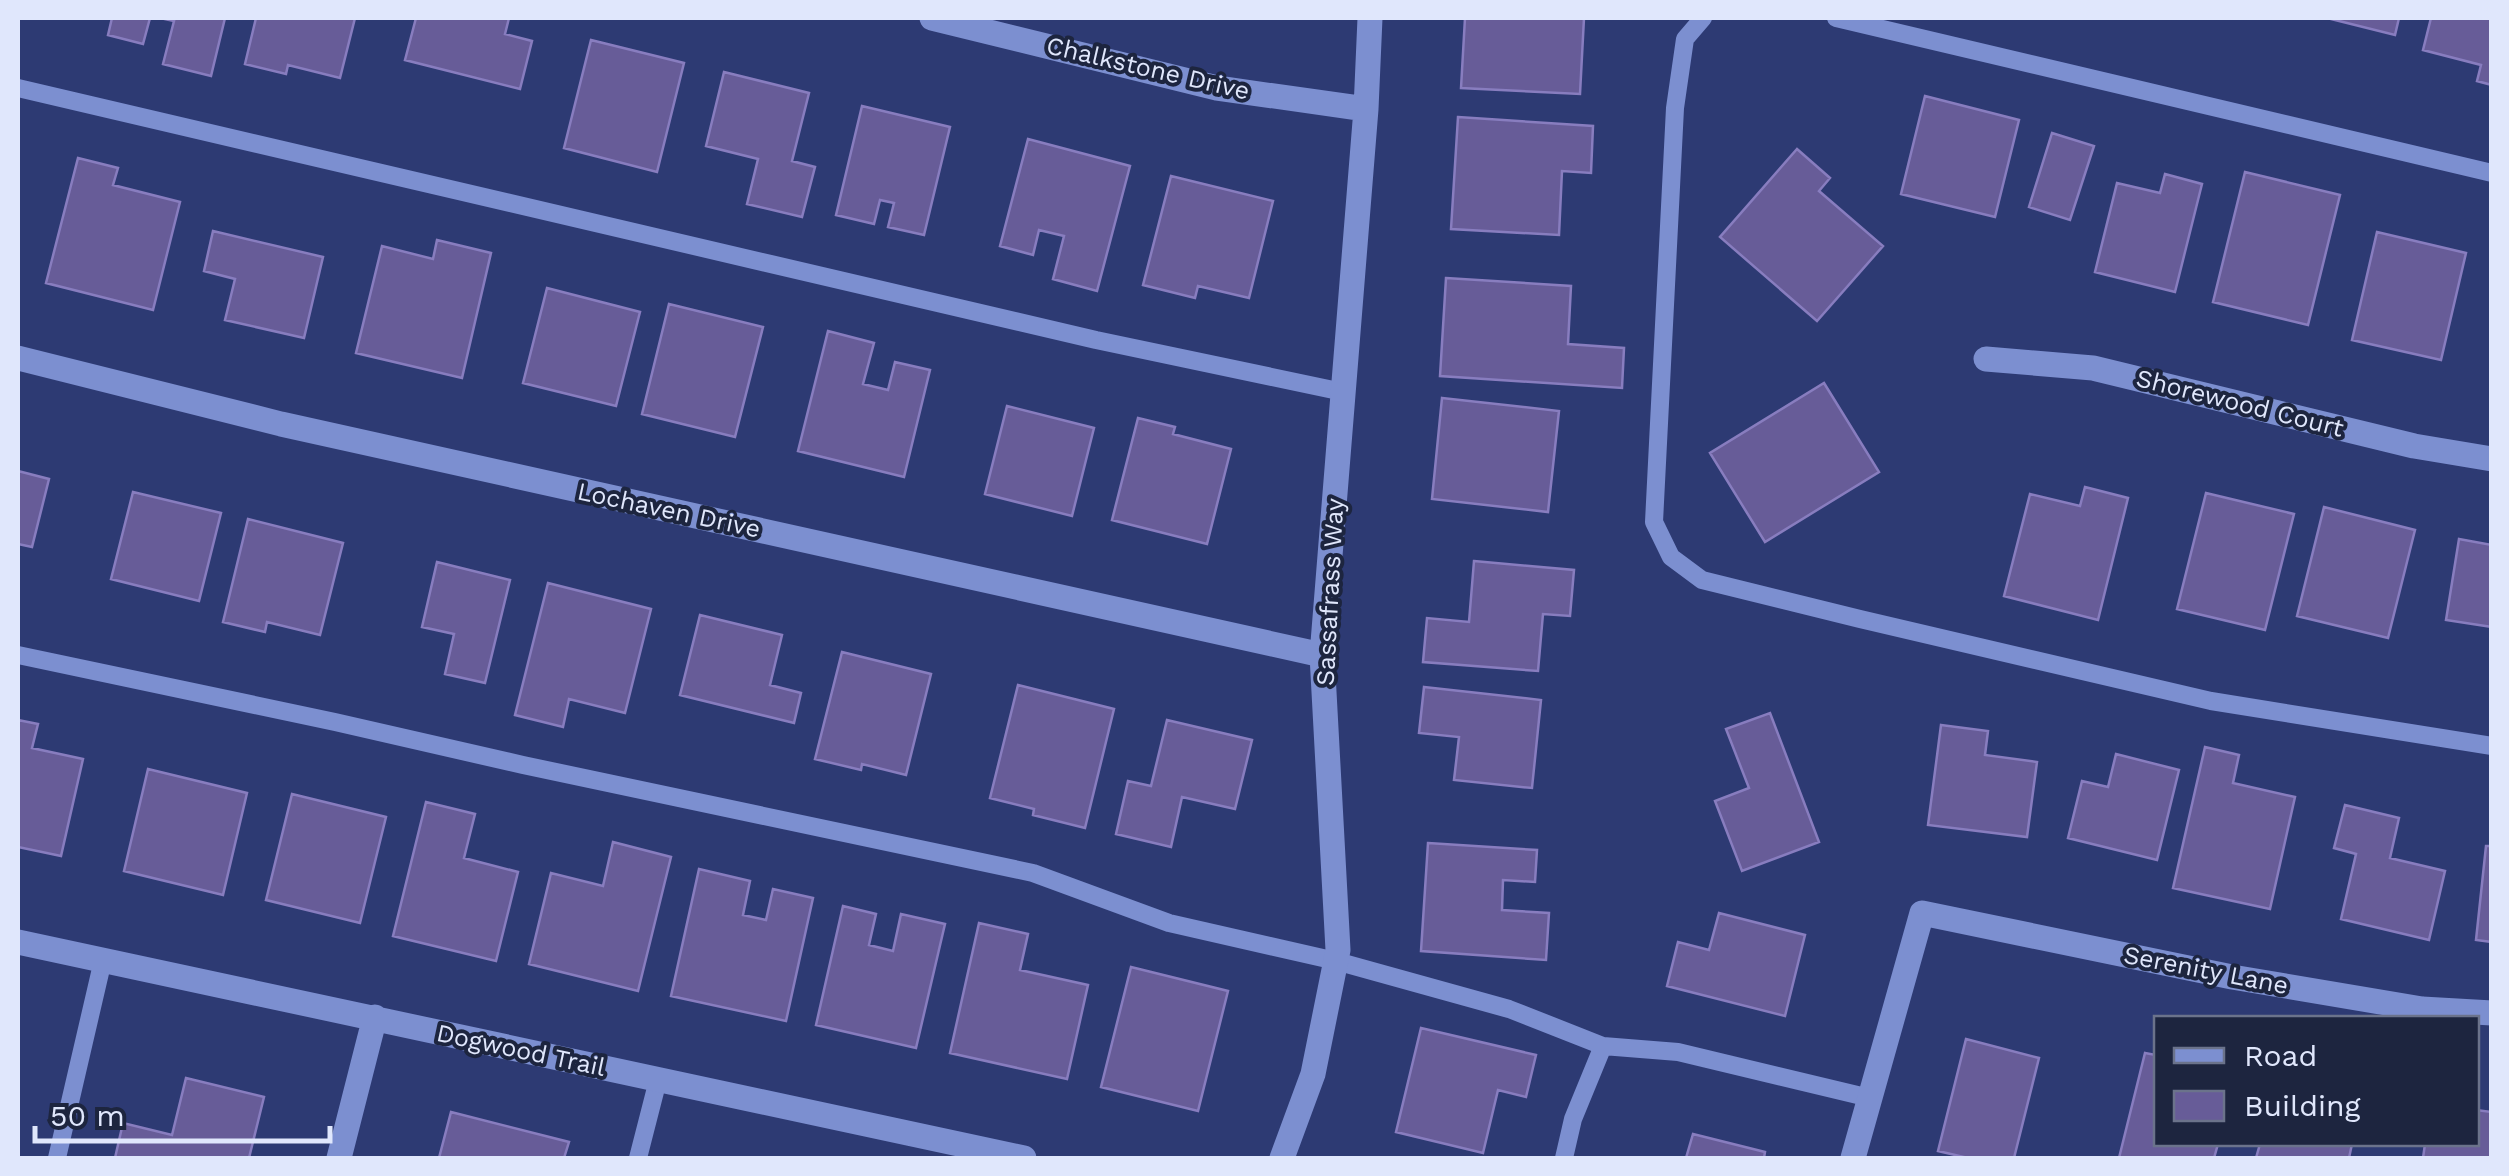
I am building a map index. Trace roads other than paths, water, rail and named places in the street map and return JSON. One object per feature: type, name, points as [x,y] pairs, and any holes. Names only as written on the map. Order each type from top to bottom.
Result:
[{"type":"street","name":"Chalkstone Drive","points":[[932,18],[1217,88],[1366,109]]},
{"type":"street","name":"Sassafrass Way","points":[[1282,1158],[1312,1074],[1338,950],[1322,654],[1370,18]]},
{"type":"street","name":"Lochaven Drive","points":[[18,358],[281,424],[1322,654]]},
{"type":"street","name":"Shorewood Court","points":[[1986,359],[2093,368],[2414,446],[2492,459]]},
{"type":"street","name":"Serenity Lane","points":[[1870,1098],[1922,913],[2232,977],[2422,1009],[2492,1013]]},
{"type":"street","name":"Dogwood Trail","points":[[18,942],[658,1080],[934,1150],[1024,1158]]},
{"type":"street","points":[[340,1158],[375,1018]]},
{"type":"street","points":[[1853,1158],[1870,1098]]},
{"type":"lane","points":[[1703,18],[1685,40],[1674,127],[1654,522],[1671,557],[1702,580],[2156,688],[2492,746]]},
{"type":"lane","points":[[1836,18],[2492,173]]},
{"type":"lane","points":[[18,88],[1096,340],[1343,392]]},
{"type":"lane","points":[[18,655],[1032,873],[1170,923],[1336,961],[1510,1009],[1602,1046],[1678,1052],[1870,1098]]},
{"type":"lane","points":[[57,1158],[103,960]]},
{"type":"lane","points":[[1564,1158],[1602,1046]]},
{"type":"lane","points":[[638,1158],[658,1080]]}]
